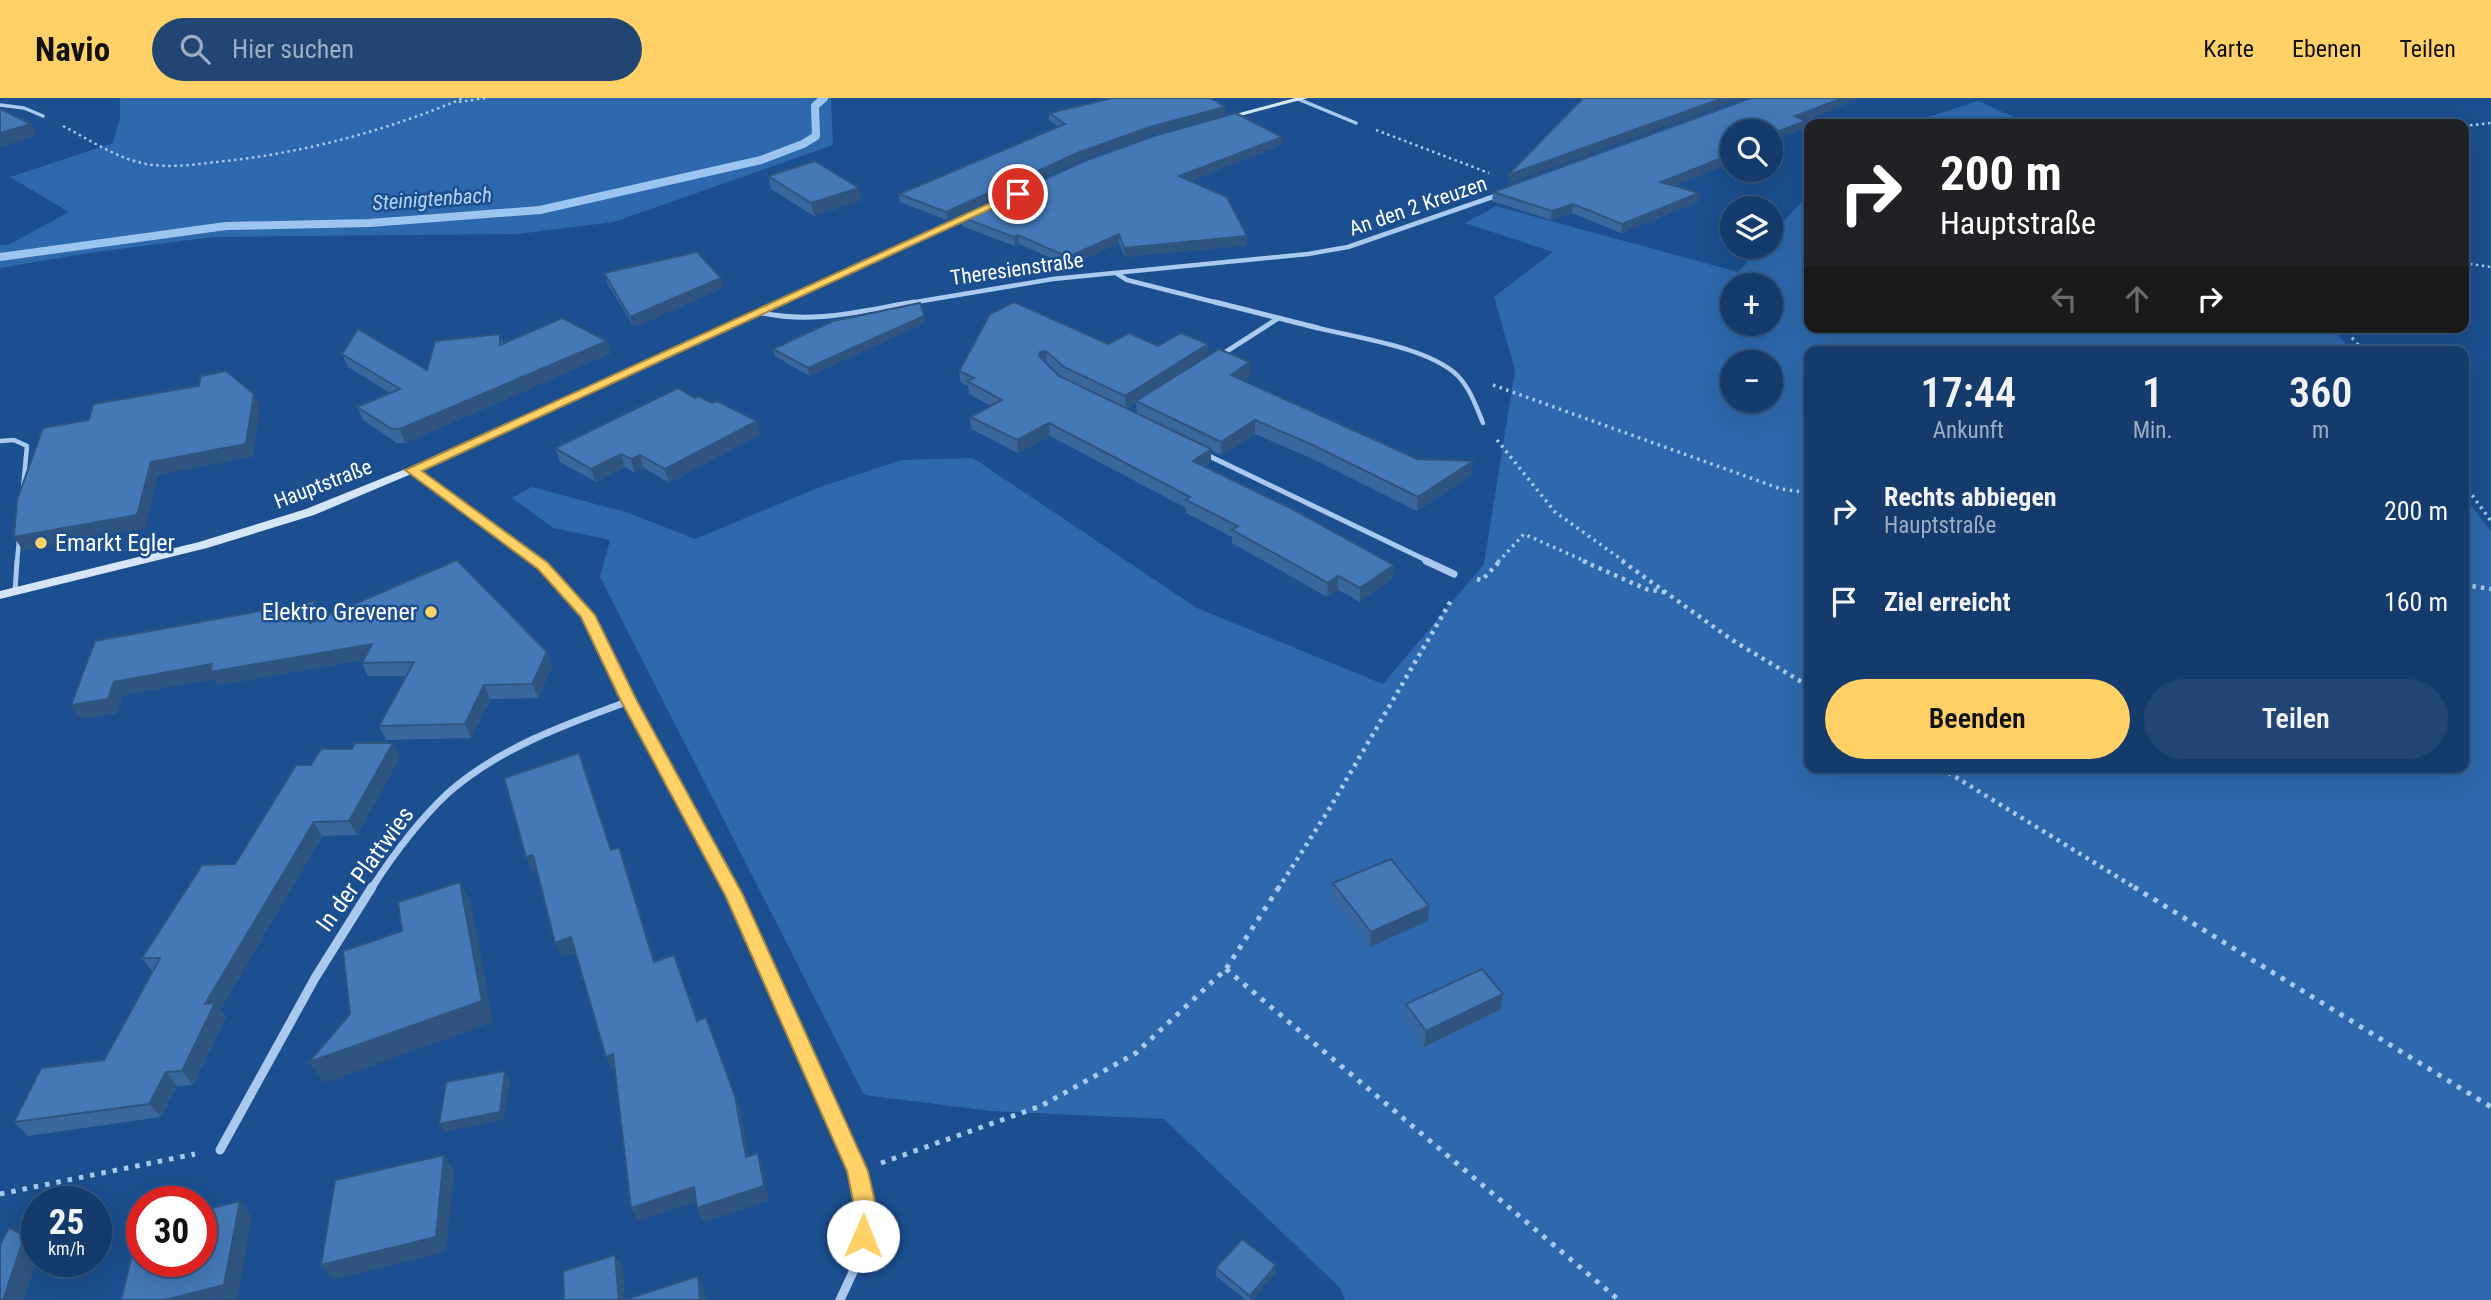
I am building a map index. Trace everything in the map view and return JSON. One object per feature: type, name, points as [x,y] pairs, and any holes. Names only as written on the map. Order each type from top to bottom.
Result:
[{"type":"main road","points":[[1215,121],[1301,99]]},
{"type":"main road","name":"Hauptstraße","points":[[0,595],[203,545],[310,512],[412,470],[989,207]]},
{"type":"street","name":"An den 2 Kreuzen","points":[[1116,273],[1348,247],[1522,186]]},
{"type":"street","name":"Theresienstraße","points":[[758,312],[786,319],[818,318],[1004,285],[1116,273],[1127,280],[1318,328]]},
{"type":"street","points":[[1219,356],[1277,319]]},
{"type":"street","points":[[1198,451],[1454,574]]},
{"type":"street","points":[[412,470],[543,566],[587,615],[629,701],[734,895],[857,1171],[867,1215],[860,1257],[840,1300]]},
{"type":"street","name":"In der Plattwies","points":[[220,1150],[337,937],[412,830],[460,783],[509,751],[562,725],[629,701]]},
{"type":"lane","points":[[1301,99],[1356,123]]},
{"type":"lane","points":[[0,105],[24,108],[43,116]]},
{"type":"lane","points":[[1318,328],[1411,353],[1453,372],[1469,391],[1483,423]]},
{"type":"lane","points":[[0,441],[14,440],[27,446],[22,499]]},
{"type":"lane","points":[[15,591],[19,538]]},
{"type":"path","points":[[43,116],[127,158],[147,164],[178,165],[217,163],[282,153],[416,118],[464,98]]},
{"type":"path","points":[[454,103],[486,98]]},
{"type":"path","points":[[1356,123],[1522,186]]},
{"type":"path","points":[[2469,125],[2491,124]]},
{"type":"path","points":[[2469,264],[2491,267]]},
{"type":"path","points":[[1453,372],[1782,489],[1804,491]]},
{"type":"path","points":[[1483,423],[1555,512],[1732,640],[1804,683]]},
{"type":"path","points":[[2469,491],[2491,521]]},
{"type":"path","points":[[857,1171],[1041,1106],[1136,1053],[1226,969],[1328,811],[1454,596],[1454,574],[1482,580],[1524,534],[1647,589],[1668,593]]},
{"type":"path","points":[[2469,586],[2491,589]]},
{"type":"path","points":[[1949,773],[2491,1107]]},
{"type":"path","points":[[1226,969],[1619,1300]]},
{"type":"path","points":[[0,1194],[220,1150]]},
{"type":"shaded area","points":[[120,98],[831,98],[833,145],[614,222],[518,234],[213,237],[88,253],[0,268],[0,245],[8,245],[69,212],[10,177],[113,143],[120,117]]},
{"type":"shaded area","points":[[1978,101],[2019,119],[1922,119]]},
{"type":"shaded area","points":[[1804,199],[1804,333],[2337,333],[2347,346],[1804,346],[1804,773],[2469,773],[2469,503],[2491,532],[2491,1300],[1345,1300],[1340,1288],[1164,1119],[991,1111],[864,1095],[600,577],[610,540],[553,528],[512,498],[532,487],[629,513],[695,539],[820,487],[901,460],[973,458],[1197,608],[1383,684],[1484,564],[1515,370],[1494,297],[1553,252],[1465,223],[1496,206],[1738,272],[1750,259],[1783,259],[1783,222]]},
{"type":"building","points":[[1113,98],[1211,98],[1225,107],[1150,127],[1080,152],[946,212],[899,194],[1065,124],[1049,113]]},
{"type":"building","points":[[1583,98],[1723,98],[1508,175]]},
{"type":"building","points":[[1751,98],[1843,98],[1795,116],[1804,122],[1783,130],[1783,119],[1720,119],[1720,159],[1661,182],[1699,193],[1622,224],[1573,204],[1552,211],[1493,192]]},
{"type":"building","points":[[0,109],[31,124],[0,133]]},
{"type":"building","points":[[1236,113],[1282,137],[1179,176],[1227,197],[1247,236],[1124,248],[1119,234],[1068,257],[1018,235],[1014,237],[961,217],[1087,160],[1157,135]]},
{"type":"building","points":[[815,161],[859,188],[811,203],[768,176]]},
{"type":"building","points":[[697,252],[721,278],[630,317],[604,273]]},
{"type":"building","points":[[1014,302],[1108,344],[1129,333],[1158,346],[1181,333],[1208,344],[1125,396],[1064,367],[1046,351],[1040,352],[1039,356],[1059,376],[1211,449],[1193,461],[1296,511],[1394,565],[1360,588],[1338,576],[1328,583],[1232,530],[1238,526],[1186,500],[1190,497],[1049,423],[1017,440],[970,417],[1002,400],[967,381],[974,378],[959,371],[990,314]]},
{"type":"building","points":[[920,303],[924,316],[808,368],[773,349],[833,321]]},
{"type":"building","points":[[562,318],[607,341],[400,429],[392,429],[357,407],[400,389],[342,354],[358,329],[427,370],[435,341],[500,334],[500,345]]},
{"type":"building","points":[[1219,349],[1250,362],[1231,375],[1417,459],[1473,461],[1418,497],[1313,445],[1255,420],[1221,442],[1136,401]]},
{"type":"building","points":[[226,371],[254,394],[246,444],[151,462],[137,515],[14,537],[17,500],[43,428],[89,420],[93,404],[199,386],[201,376]]},
{"type":"building","points":[[678,388],[695,398],[698,396],[712,403],[717,401],[757,421],[665,469],[640,455],[631,459],[621,454],[591,469],[555,448]]},
{"type":"building","points":[[457,560],[547,652],[532,684],[484,685],[465,724],[379,726],[414,662],[362,663],[372,644],[210,672],[212,664],[114,682],[108,699],[71,705],[95,641],[315,601],[310,623]]},
{"type":"building","points":[[355,743],[393,743],[349,821],[314,822],[205,1004],[215,1003],[182,1071],[166,1072],[149,1104],[14,1122],[41,1068],[104,1060],[160,958],[142,958],[202,865],[235,864],[296,765],[311,765],[321,749],[352,749]]},
{"type":"building","points":[[579,753],[611,850],[619,847],[654,962],[674,955],[697,1021],[706,1017],[735,1096],[746,1157],[758,1153],[764,1186],[697,1208],[694,1187],[631,1208],[613,1054],[606,1057],[571,937],[555,943],[533,855],[526,857],[504,778]]},
{"type":"building","points":[[1391,859],[1429,906],[1371,932],[1333,883]]},
{"type":"building","points":[[460,882],[482,1001],[309,1062],[350,1014],[343,951],[402,931],[398,902]]},
{"type":"building","points":[[1482,969],[1503,994],[1426,1031],[1406,1004]]},
{"type":"building","points":[[505,1071],[500,1112],[439,1124],[446,1082]]},
{"type":"building","points":[[444,1155],[436,1237],[321,1265],[335,1180]]},
{"type":"building","points":[[240,1201],[224,1285],[165,1300],[121,1300],[127,1277],[217,1277],[217,1207]]},
{"type":"building","points":[[9,1228],[21,1233],[21,1247],[3,1300],[0,1300],[0,1245]]},
{"type":"building","points":[[1242,1239],[1276,1265],[1250,1296],[1216,1268]]},
{"type":"building","points":[[615,1255],[619,1300],[564,1300],[563,1271]]},
{"type":"building","points":[[698,1276],[700,1300],[624,1300]]},
{"type":"waterway","name":"Steinigtenbach","points":[[0,257],[226,226],[370,223],[540,210],[761,160],[803,144],[816,136],[815,106],[824,98]]},
{"type":"place","name":"Emarkt Egler","points":[[41,543]]},
{"type":"place","name":"Elektro Grevener","points":[[431,612]]},
{"type":"route","points":[[863,1236],[867,1215],[857,1171],[734,895],[629,701],[587,615],[543,566],[412,470],[1018,194]]}]
